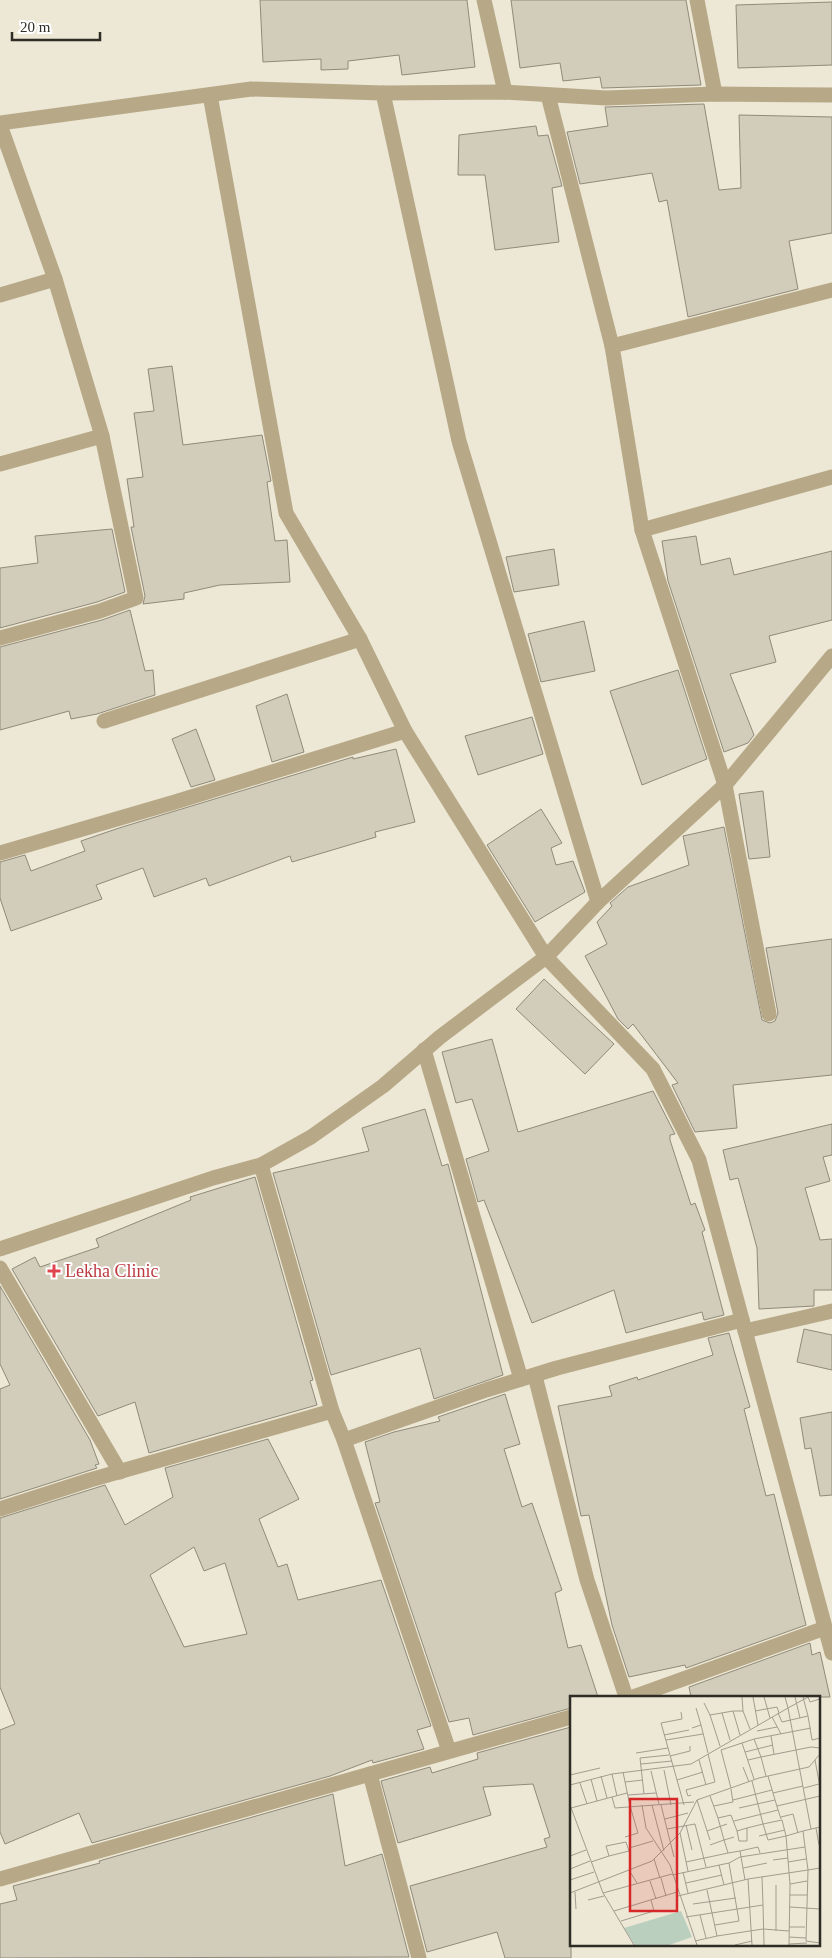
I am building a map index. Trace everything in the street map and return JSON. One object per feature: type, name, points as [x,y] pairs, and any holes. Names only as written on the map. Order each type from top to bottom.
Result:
[{"type":"street","points":[[484,0],[504,92]]},
{"type":"street","points":[[698,0],[715,94]]},
{"type":"street","points":[[0,638],[100,611],[136,598],[102,436],[55,279],[0,124],[251,89],[383,93],[504,92],[606,98],[715,94],[832,96]]},
{"type":"street","points":[[383,93],[459,441],[598,902]]},
{"type":"street","points":[[210,95],[286,513],[360,640],[405,731],[546,957],[654,1069],[699,1160],[832,1652]]},
{"type":"street","points":[[548,95],[612,346],[642,530],[725,785],[769,1014]]},
{"type":"street","points":[[0,294],[55,279]]},
{"type":"street","points":[[612,346],[832,290]]},
{"type":"street","points":[[0,464],[102,436]]},
{"type":"street","points":[[642,530],[832,478]]},
{"type":"street","points":[[104,721],[360,640]]},
{"type":"street","points":[[0,1248],[213,1178],[261,1165],[311,1138],[383,1086],[424,1050],[546,957],[598,902],[725,785],[832,656]]},
{"type":"street","points":[[0,853],[175,802],[405,731]]},
{"type":"street","points":[[424,1050],[528,1377],[587,1580],[626,1696]]},
{"type":"street","points":[[261,1165],[332,1411],[344,1440],[449,1751]]},
{"type":"street","points":[[0,1268],[120,1472]]},
{"type":"street","points":[[344,1440],[557,1368],[744,1325],[832,1311]]},
{"type":"street","points":[[0,1509],[120,1472],[332,1411]]},
{"type":"street","points":[[636,1696],[826,1628]]},
{"type":"street","points":[[0,1879],[570,1717]]},
{"type":"street","points":[[370,1774],[418,1958]]},
{"type":"building","points":[[260,0],[467,0],[475,67],[402,75],[399,55],[348,61],[348,69],[321,70],[321,59],[263,62]]},
{"type":"building","points":[[511,0],[686,0],[701,85],[602,88],[600,77],[563,81],[560,63],[520,68]]},
{"type":"building","points":[[832,2],[832,65],[738,68],[736,5]]},
{"type":"building","points":[[704,104],[719,190],[741,188],[739,115],[832,117],[832,233],[789,241],[798,289],[688,317],[667,200],[659,202],[652,173],[580,184],[567,132],[608,126],[605,107]]},
{"type":"building","points":[[536,126],[538,136],[548,135],[562,186],[552,188],[559,242],[495,250],[485,175],[458,175],[459,135]]},
{"type":"building","points":[[172,366],[183,445],[262,435],[271,481],[267,482],[275,541],[287,540],[290,582],[220,585],[184,593],[184,599],[143,604],[145,596],[131,527],[134,527],[127,479],[143,477],[134,413],[154,411],[148,369]]},
{"type":"building","points":[[112,529],[125,592],[97,602],[0,628],[0,568],[38,563],[35,536]]},
{"type":"building","points":[[696,536],[701,565],[730,558],[734,575],[832,551],[832,620],[769,636],[776,662],[730,674],[754,735],[748,743],[724,752],[668,581],[662,541]]},
{"type":"building","points":[[554,549],[559,585],[514,592],[506,557]]},
{"type":"building","points":[[130,610],[145,671],[153,670],[155,695],[97,714],[71,719],[69,711],[0,730],[0,647],[102,620]]},
{"type":"building","points":[[584,621],[595,671],[541,682],[528,634]]},
{"type":"building","points":[[678,670],[707,759],[642,785],[610,691]]},
{"type":"building","points":[[287,694],[304,752],[272,762],[256,706]]},
{"type":"building","points":[[532,717],[543,754],[478,775],[465,736]]},
{"type":"building","points":[[196,729],[215,780],[191,787],[172,739]]},
{"type":"building","points":[[396,749],[415,822],[375,832],[376,837],[292,862],[290,856],[209,886],[206,878],[154,897],[143,868],[96,885],[102,899],[11,931],[0,898],[0,862],[25,855],[31,871],[85,851],[81,841],[119,828],[353,757],[353,759]]},
{"type":"building","points":[[763,791],[770,857],[749,859],[739,794]]},
{"type":"building","points":[[541,809],[562,843],[551,848],[556,865],[573,861],[585,892],[535,922],[487,845]]},
{"type":"building","points":[[724,827],[762,1020],[770,1023],[775,1021],[778,1013],[766,948],[832,939],[832,1075],[733,1085],[737,1128],[695,1132],[672,1085],[678,1083],[633,1024],[628,1029],[618,1019],[585,956],[607,944],[597,922],[612,906],[610,903],[628,887],[689,865],[683,836]]},
{"type":"building","points":[[544,979],[614,1044],[585,1074],[516,1009]]},
{"type":"building","points":[[492,1039],[518,1132],[653,1091],[675,1134],[670,1135],[670,1140],[691,1205],[695,1203],[705,1230],[702,1232],[724,1315],[704,1320],[702,1312],[626,1333],[614,1290],[532,1323],[484,1200],[478,1202],[466,1159],[489,1151],[472,1099],[456,1103],[442,1052]]},
{"type":"building","points":[[425,1109],[442,1166],[448,1164],[503,1375],[434,1399],[420,1348],[331,1375],[273,1173],[369,1151],[362,1128]]},
{"type":"building","points":[[832,1124],[832,1155],[823,1157],[830,1181],[805,1188],[820,1240],[832,1239],[832,1290],[814,1290],[814,1306],[759,1309],[757,1248],[738,1178],[730,1180],[723,1150]]},
{"type":"building","points":[[255,1177],[313,1380],[310,1381],[317,1405],[149,1453],[135,1402],[98,1416],[12,1269],[35,1257],[40,1267],[99,1247],[96,1239],[191,1200],[190,1197]]},
{"type":"building","points":[[0,1286],[90,1440],[99,1464],[95,1465],[97,1468],[0,1499],[0,1389],[10,1385],[0,1364]]},
{"type":"building","points":[[804,1329],[832,1335],[832,1370],[797,1362]]},
{"type":"building","points":[[729,1333],[750,1407],[744,1409],[766,1496],[774,1494],[806,1625],[686,1668],[685,1665],[629,1677],[612,1625],[589,1515],[581,1516],[558,1406],[612,1396],[609,1386],[637,1377],[638,1380],[713,1355],[708,1338]]},
{"type":"building","points":[[505,1394],[520,1444],[504,1449],[522,1507],[532,1503],[562,1590],[555,1593],[568,1648],[581,1645],[598,1696],[570,1696],[570,1708],[473,1735],[469,1718],[449,1722],[375,1503],[380,1502],[365,1442],[394,1432],[440,1421],[438,1417]]},
{"type":"building","points":[[832,1412],[832,1495],[820,1496],[811,1448],[805,1449],[800,1418]]},
{"type":"building","points":[[268,1439],[299,1499],[259,1519],[278,1567],[287,1564],[298,1600],[381,1580],[431,1726],[417,1730],[424,1749],[373,1763],[372,1760],[330,1776],[92,1843],[79,1813],[5,1844],[0,1832],[0,1730],[15,1724],[0,1687],[0,1518],[105,1485],[125,1525],[173,1497],[165,1468]],"holes":[[[194,1547],[204,1571],[225,1563],[247,1634],[184,1647],[150,1575]]]},
{"type":"building","points":[[810,1643],[812,1655],[820,1652],[830,1697],[691,1696],[689,1687]]},
{"type":"building","points":[[570,1727],[571,1958],[505,1958],[497,1932],[427,1952],[410,1886],[547,1847],[544,1839],[550,1837],[533,1784],[483,1787],[491,1815],[398,1843],[381,1781],[430,1767],[432,1773],[478,1759],[477,1753]]},
{"type":"building","points":[[333,1794],[345,1866],[382,1854],[409,1957],[0,1958],[0,1904],[17,1900],[13,1886],[100,1863],[99,1861]]},
{"type":"place","name":"Lekha Clinic","points":[[54,1271]]}]
